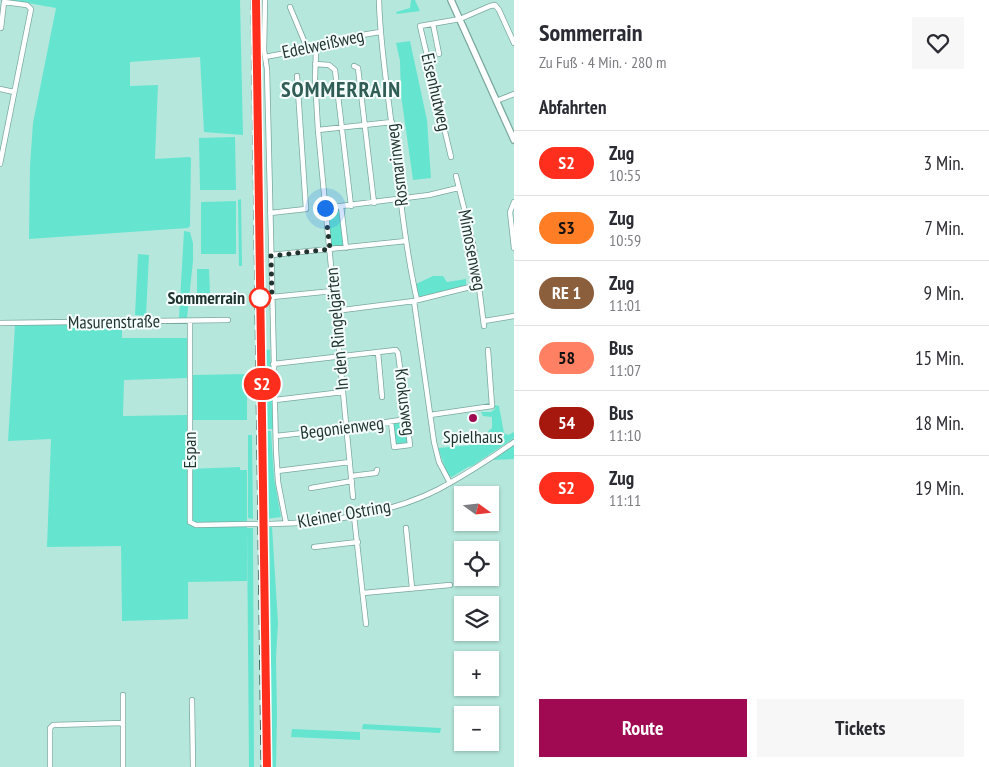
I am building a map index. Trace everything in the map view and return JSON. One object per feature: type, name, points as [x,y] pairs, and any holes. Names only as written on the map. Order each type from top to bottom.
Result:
[{"type":"main road","points":[[451,0],[514,140]]},
{"type":"street","points":[[265,0],[277,471],[286,523]]},
{"type":"street","name":"Rosmarinweg","points":[[379,0],[380,32],[430,415],[439,462],[450,483]]},
{"type":"street","points":[[0,28],[4,2],[27,5],[31,9],[0,164]]},
{"type":"street","points":[[439,54],[433,24],[460,19],[495,5],[500,10],[514,42]]},
{"type":"street","name":"In den Ringelgärten","points":[[290,7],[305,43],[316,51],[318,130],[353,497]]},
{"type":"street","name":"Eisenhutweg","points":[[433,24],[420,26],[451,157]]},
{"type":"street","name":"Edelweißweg","points":[[265,57],[380,32]]},
{"type":"street","points":[[315,64],[329,65],[335,70],[351,206]]},
{"type":"street","points":[[354,66],[358,68],[374,203]]},
{"type":"street","points":[[270,213],[306,210],[297,76]]},
{"type":"street","points":[[0,89],[14,92]]},
{"type":"street","points":[[496,101],[514,94]]},
{"type":"street","points":[[318,130],[392,122]]},
{"type":"street","name":"Mimosenweg","points":[[456,176],[474,248],[484,323],[514,316]]},
{"type":"street","points":[[325,208],[401,199],[458,188]]},
{"type":"street","points":[[514,202],[510,212],[514,248]]},
{"type":"street","points":[[341,206],[346,248]]},
{"type":"street","points":[[271,256],[406,241]]},
{"type":"street","points":[[335,311],[415,301],[478,285]]},
{"type":"street","points":[[272,298],[333,291]]},
{"type":"street","name":"Masurenstraße","points":[[0,323],[228,320]]},
{"type":"street","name":"Espan","points":[[190,321],[190,522],[196,525],[248,524]]},
{"type":"street","name":"Krokusweg","points":[[378,352],[396,350],[398,353],[410,445],[394,448],[391,422]]},
{"type":"street","points":[[430,415],[492,406],[488,350]]},
{"type":"street","points":[[273,364],[378,352],[382,397]]},
{"type":"street","points":[[275,400],[343,392]]},
{"type":"street","name":"Begonienweg","points":[[276,436],[407,419]]},
{"type":"street","name":"Kleiner Ostring","points":[[248,524],[286,523],[354,516],[397,505],[438,490],[492,458],[514,442]]},
{"type":"street","points":[[277,471],[350,462]]},
{"type":"street","points":[[312,488],[376,473],[377,470]]},
{"type":"street","points":[[354,516],[366,624]]},
{"type":"street","points":[[406,528],[412,588]]},
{"type":"street","points":[[314,547],[358,542]]},
{"type":"street","points":[[363,593],[450,585]]},
{"type":"street","points":[[123,695],[124,767]]},
{"type":"street","points":[[192,700],[193,767]]},
{"type":"street","points":[[50,767],[50,728],[53,724],[123,723]]},
{"type":"green space","points":[[10,0],[240,0],[243,135],[204,132],[200,57],[130,62],[130,86],[158,85],[155,159],[191,158],[190,226],[188,228],[29,239],[30,166],[33,123],[56,8]]},
{"type":"green space","points":[[411,0],[415,0],[420,11],[397,14],[396,12],[410,8]]},
{"type":"green space","points":[[410,41],[427,120],[431,178],[413,180],[401,95],[400,61],[396,43]]},
{"type":"green space","points":[[235,137],[236,190],[200,190],[199,138]]},
{"type":"green space","points":[[241,199],[242,266],[239,266],[238,200]]},
{"type":"green space","points":[[236,201],[236,254],[201,254],[201,202]]},
{"type":"green space","points":[[341,206],[346,248],[330,249],[325,208]]},
{"type":"green space","points":[[184,231],[190,232],[193,243],[193,261],[187,318],[179,318]]},
{"type":"green space","points":[[138,254],[149,255],[146,316],[135,315]]},
{"type":"green space","points":[[197,269],[209,269],[210,293],[197,293]]},
{"type":"green space","points":[[433,276],[443,276],[447,282],[466,279],[466,286],[418,297],[416,284]]},
{"type":"green space","points":[[122,324],[122,338],[188,338],[188,378],[124,380],[123,416],[187,415],[188,469],[240,467],[240,470],[247,470],[247,581],[188,582],[188,619],[122,621],[121,546],[47,547],[51,439],[8,441],[15,325]]},
{"type":"green space","points":[[264,349],[270,350],[273,429],[265,429]]},
{"type":"green space","points":[[247,374],[247,420],[191,420],[191,375]]},
{"type":"green space","points":[[495,405],[499,406],[504,433],[508,435],[514,432],[514,438],[472,466],[452,477],[448,476],[438,448],[472,445],[492,428],[492,417],[483,416],[481,412],[491,412],[495,409]]},
{"type":"green space","points":[[407,419],[410,445],[394,447],[391,422]]},
{"type":"green space","points":[[265,431],[271,431],[274,478],[281,517],[265,519],[263,441],[265,440]]},
{"type":"green space","points":[[248,435],[252,435],[253,519],[248,518]]},
{"type":"green space","points":[[514,445],[514,459],[493,460]]},
{"type":"green space","points":[[272,527],[278,623],[276,658],[277,714],[276,767],[268,767],[266,528]]},
{"type":"green space","points":[[247,528],[253,528],[254,767],[249,767]]},
{"type":"green space","points":[[363,724],[441,728],[440,733],[362,729]]},
{"type":"green space","points":[[292,729],[360,732],[360,740],[291,737]]},
{"type":"railway","points":[[251,0],[261,767]]},
{"type":"train","name":"S2","points":[[256,0],[267,767]]},
{"type":"place","name":"Sommerrain","points":[[260,298]]},
{"type":"place","name":"Spielhaus","points":[[473,418]]},
{"type":"district","name":"SOMMERRAIN","points":[[341,89]]},
{"type":"route","points":[[260,298],[272,298],[271,256],[330,249],[325,208]]}]
